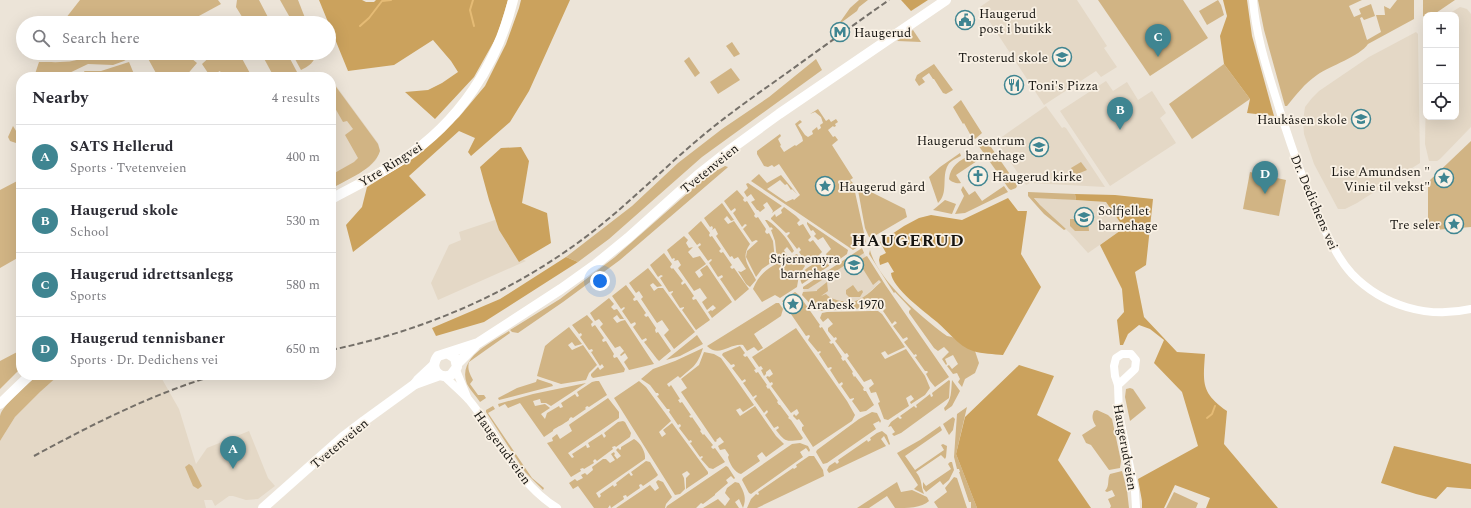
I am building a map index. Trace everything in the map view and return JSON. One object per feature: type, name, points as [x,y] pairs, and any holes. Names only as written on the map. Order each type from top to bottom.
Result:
[{"type":"main road","name":"Ytre Ringvei","points":[[336,196],[402,159],[423,144],[447,123],[472,93],[489,65],[505,30],[514,0]]},
{"type":"main road","name":"Tvetenveien","points":[[415,384],[442,376],[451,375],[456,367],[478,343],[539,304],[596,264],[640,228],[703,171],[747,137],[946,0]]},
{"type":"main road","name":"Tvetenveien","points":[[261,507],[353,429],[415,384],[434,365],[438,356],[478,343]]},
{"type":"main road","points":[[446,353],[452,356],[456,367]]},
{"type":"main road","points":[[434,365],[435,370],[442,376]]},
{"type":"main road","points":[[0,395],[16,379]]},
{"type":"main road","points":[[0,404],[25,380]]},
{"type":"street","name":"Dr. Dedichens vei","points":[[1253,0],[1260,44],[1288,137],[1315,208],[1340,258],[1351,273],[1365,286],[1382,297],[1403,306],[1415,310],[1436,313],[1471,310]]},
{"type":"street","name":"Haugerudveien","points":[[456,367],[468,399]]},
{"type":"street","name":"Haugerudveien","points":[[442,376],[468,399],[519,473],[533,489],[557,508]]},
{"type":"street","name":"Haugerudveien","points":[[1118,385],[1119,414],[1134,490],[1136,508]]},
{"type":"shaded area","points":[[80,0],[218,0],[221,4],[199,16],[67,16]]},
{"type":"shaded area","points":[[237,0],[259,0],[267,16],[242,16],[236,7]]},
{"type":"shaded area","points":[[280,0],[298,0],[304,16],[289,16]]},
{"type":"shaded area","points":[[319,0],[362,0],[366,2],[374,2],[376,0],[508,0],[497,36],[474,77],[435,119],[405,92],[428,90],[442,83],[458,72],[451,61],[433,40],[394,65],[348,71],[336,42],[336,16],[326,16]]},
{"type":"shaded area","points":[[521,0],[570,0],[529,91],[510,122],[471,156],[468,152],[475,138],[459,131],[409,176],[426,195],[353,252],[346,225],[362,207],[367,187],[417,156],[459,117],[485,86],[506,44]]},
{"type":"shaded area","points":[[859,0],[868,0],[859,7],[857,11],[838,25],[850,8]]},
{"type":"shaded area","points":[[901,0],[928,0],[911,11]]},
{"type":"shaded area","name":"Trosterud skole","points":[[990,0],[1077,0],[1107,46],[1104,48],[1117,67],[1101,77],[1096,71],[1044,105],[980,7]]},
{"type":"shaded area","points":[[1098,0],[1183,0],[1208,38],[1150,76]]},
{"type":"shaded area","points":[[1218,0],[1224,15],[1207,25],[1199,11]]},
{"type":"shaded area","points":[[1223,0],[1247,0],[1252,36],[1274,116],[1247,113],[1250,99],[1224,64],[1220,36],[1227,16]]},
{"type":"shaded area","points":[[1258,0],[1362,0],[1349,6],[1354,17],[1361,14],[1359,9],[1371,4],[1375,16],[1364,20],[1362,17],[1360,18],[1367,40],[1381,32],[1376,15],[1385,15],[1384,6],[1390,9],[1397,0],[1414,0],[1414,19],[1368,44],[1352,57],[1312,78],[1287,106],[1285,106],[1264,30]]},
{"type":"shaded area","points":[[1423,0],[1455,0],[1437,12],[1423,12]]},
{"type":"shaded area","points":[[1460,7],[1467,9],[1471,14],[1471,127],[1440,159],[1437,161],[1429,161],[1425,144],[1425,120],[1459,120],[1459,12],[1452,12]]},
{"type":"shaded area","points":[[913,30],[921,42],[897,41]]},
{"type":"shaded area","name":"Haukåsen skole","points":[[1416,32],[1418,34],[1420,163],[1357,203],[1345,209],[1338,209],[1314,164],[1304,134],[1303,121],[1305,107],[1319,91],[1369,57]]},
{"type":"shaded area","points":[[732,42],[740,54],[734,57],[726,46]]},
{"type":"shaded area","points":[[689,57],[700,73],[695,77],[684,61]]},
{"type":"shaded area","points":[[816,59],[822,70],[702,157],[609,239],[578,262],[566,257],[632,206],[678,163],[722,129],[769,97]]},
{"type":"shaded area","points":[[126,60],[113,65],[88,64],[71,72],[36,72],[39,62]]},
{"type":"shaded area","points":[[149,60],[193,60],[197,63],[189,72],[155,72]]},
{"type":"shaded area","points":[[206,60],[243,60],[249,72],[207,72],[202,64]]},
{"type":"shaded area","points":[[265,60],[291,60],[297,72],[271,72]]},
{"type":"shaded area","points":[[296,60],[313,60],[307,67],[301,70]]},
{"type":"shaded area","points":[[129,62],[133,72],[84,71],[101,71]]},
{"type":"shaded area","points":[[934,64],[953,90],[946,94],[943,93],[929,73],[922,78],[925,82],[919,86],[915,80],[917,75]]},
{"type":"shaded area","points":[[1224,64],[1250,99],[1192,139],[1169,104]]},
{"type":"shaded area","points":[[731,68],[740,80],[718,94],[710,82]]},
{"type":"shaded area","points":[[1106,81],[1113,91],[1127,82],[1138,100],[1152,91],[1166,113],[1160,118],[1176,143],[1110,186],[1060,111]]},
{"type":"shaded area","points":[[336,86],[378,143],[380,150],[376,160],[369,167],[336,186]]},
{"type":"shaded area","points":[[336,87],[378,144],[380,151],[377,158],[366,169],[336,186],[336,172],[358,158],[345,135],[353,129],[347,121],[343,122],[336,110]]},
{"type":"shaded area","points":[[961,100],[982,133],[975,139],[970,134],[964,123],[963,124],[953,107]]},
{"type":"shaded area","name":"Haugerud sentrum barnehage","points":[[1046,106],[1062,128],[1066,128],[1105,187],[1030,183],[1026,185],[996,141]]},
{"type":"shaded area","points":[[818,109],[826,121],[829,119],[831,122],[836,119],[838,122],[835,124],[836,126],[833,126],[828,130],[833,137],[835,136],[838,140],[832,145],[853,178],[850,180],[853,183],[866,242],[853,250],[751,181],[759,174],[767,183],[781,175],[797,194],[792,189],[791,190],[787,184],[785,185],[780,180],[767,189],[786,202],[793,199],[794,200],[800,195],[779,164],[774,167],[772,165],[768,167],[764,166],[757,154],[757,151],[780,134],[781,136],[778,139],[784,152],[795,145],[796,146],[803,141],[795,124],[800,120],[802,122],[798,125],[808,137],[813,134],[812,131],[817,127],[818,130],[821,128],[820,125],[823,123],[821,117],[815,112],[810,114]]},
{"type":"shaded area","points":[[13,126],[16,131],[16,143],[10,141],[8,137]]},
{"type":"shaded area","points":[[984,139],[1014,180],[1017,186],[1016,188],[1011,190],[1009,189],[978,145]]},
{"type":"shaded area","points":[[1471,141],[1471,227],[1434,230],[1428,226],[1428,182]]},
{"type":"shaded area","points":[[521,147],[529,161],[522,203],[547,213],[551,243],[519,262],[499,230],[480,167],[501,148]]},
{"type":"shaded area","points":[[960,153],[961,156],[948,165],[945,175],[943,195],[938,203],[929,177]]},
{"type":"shaded area","points":[[971,155],[977,161],[956,175],[961,183],[956,183],[950,180],[951,170],[959,161]]},
{"type":"shaded area","points":[[1081,162],[1087,170],[1075,175],[1071,168]]},
{"type":"shaded area","points":[[725,166],[728,167],[620,260],[518,333],[510,330],[560,299],[615,257],[714,170],[718,170]]},
{"type":"shaded area","points":[[1250,172],[1286,180],[1279,216],[1243,209]]},
{"type":"shaded area","points":[[16,182],[16,259],[0,268],[0,190]]},
{"type":"shaded area","points":[[748,183],[782,206],[772,213],[773,211],[767,202],[763,205],[765,208],[760,212],[757,210],[751,202],[755,200],[751,194],[747,197],[744,192],[748,188],[746,184]]},
{"type":"shaded area","points":[[857,185],[905,209],[907,217],[871,238],[869,237],[865,228]]},
{"type":"shaded area","points":[[963,186],[969,195],[975,191],[982,201],[1004,186],[1008,192],[965,213],[955,214],[964,196],[961,190]]},
{"type":"shaded area","points":[[737,190],[744,198],[743,200],[745,202],[747,201],[755,214],[754,216],[756,218],[758,217],[766,229],[765,232],[767,234],[769,233],[773,241],[775,260],[762,269],[756,277],[746,257],[747,251],[758,241],[756,240],[752,242],[743,229],[747,225],[745,224],[742,227],[733,213],[736,210],[735,208],[731,211],[724,201]]},
{"type":"shaded area","points":[[1028,192],[1075,194],[1076,200],[1034,198],[1066,229],[1064,230],[1044,214],[1028,196]]},
{"type":"shaded area","points":[[1075,194],[1115,195],[1153,199],[1146,265],[1135,272],[1144,317],[1177,352],[1205,354],[1204,380],[1208,393],[1212,399],[1227,411],[1224,444],[1278,508],[1206,508],[1210,498],[1175,485],[1164,508],[1142,508],[1138,479],[1198,446],[1182,392],[1154,363],[1164,340],[1150,329],[1139,325],[1128,334],[1123,345],[1120,345],[1117,320],[1124,312],[1122,289],[1100,245],[1124,228],[1106,202],[1076,200]]},
{"type":"shaded area","name":"Solfjellet barnehage","points":[[1034,197],[1106,202],[1124,228],[1088,253],[1070,233],[1040,205]]},
{"type":"shaded area","points":[[1008,198],[1018,211],[1027,211],[1021,254],[1041,287],[1003,355],[980,353],[968,349],[958,342],[917,306],[897,286],[891,273],[894,272],[888,262],[880,265],[880,256],[886,253],[880,242],[919,218],[931,215],[962,220]]},
{"type":"shaded area","points":[[945,200],[956,204],[952,214],[933,210]]},
{"type":"shaded area","points":[[722,203],[734,220],[731,221],[727,216],[724,219],[728,224],[734,221],[750,244],[747,249],[746,258],[748,266],[756,280],[750,287],[746,284],[738,271],[741,272],[746,269],[738,257],[734,259],[732,256],[730,257],[716,236],[718,234],[715,228],[712,230],[712,226],[710,227],[704,218]]},
{"type":"shaded area","points":[[784,207],[800,220],[797,223],[799,226],[803,224],[811,237],[808,240],[810,242],[813,240],[822,252],[819,255],[821,258],[824,256],[829,264],[829,266],[802,284],[800,278],[801,275],[804,270],[812,265],[810,263],[808,265],[799,252],[801,250],[799,247],[797,249],[787,236],[790,233],[786,233],[771,219],[775,214],[776,217],[782,213],[781,210]]},
{"type":"shaded area","points":[[498,219],[522,259],[526,261],[438,300],[431,283],[449,245],[461,240],[459,232]]},
{"type":"shaded area","points":[[1070,219],[1088,219],[1089,231],[1075,231],[1070,226]]},
{"type":"shaded area","points":[[765,220],[775,226],[789,242],[794,251],[792,253],[787,247],[784,250],[787,256],[777,260],[775,241],[771,230],[773,229],[771,227],[770,228]]},
{"type":"shaded area","points":[[701,221],[710,233],[710,237],[712,236],[721,249],[719,251],[721,253],[723,252],[732,265],[730,267],[732,269],[734,268],[749,289],[735,301],[720,279],[723,277],[722,275],[718,277],[709,263],[712,260],[711,259],[708,261],[698,247],[701,245],[700,243],[697,245],[688,233]]},
{"type":"shaded area","points":[[807,222],[848,250],[847,254],[833,264],[831,263],[826,254],[831,249],[823,237],[818,240],[814,236],[816,234],[813,230],[811,231]]},
{"type":"shaded area","points":[[684,236],[688,240],[686,243],[689,248],[693,247],[688,252],[693,258],[700,256],[706,264],[695,272],[699,278],[703,275],[700,270],[707,265],[732,302],[712,318],[708,312],[716,308],[713,305],[707,310],[702,302],[707,298],[700,288],[694,291],[678,268],[681,265],[678,260],[674,261],[675,259],[672,259],[667,250]]},
{"type":"shaded area","points":[[862,248],[864,253],[808,289],[803,289],[803,287]]},
{"type":"shaded area","name":"Stjernemyra barnehage","points":[[862,250],[881,281],[862,299],[815,308],[803,294],[804,287]]},
{"type":"shaded area","points":[[870,250],[874,261],[882,273],[902,298],[947,336],[952,337],[975,351],[979,363],[975,373],[965,379],[962,387],[958,382],[960,379],[957,373],[953,374],[947,366],[949,365],[952,369],[958,364],[953,355],[945,359],[946,365],[942,359],[949,352],[944,347],[938,351],[934,348],[909,313],[911,309],[895,292],[894,293],[869,254]]},
{"type":"shaded area","points":[[664,253],[672,264],[670,267],[672,269],[673,268],[683,281],[681,283],[682,285],[685,283],[694,296],[692,298],[693,300],[696,299],[710,320],[696,330],[682,310],[684,307],[680,308],[671,294],[673,291],[669,292],[660,278],[663,276],[661,275],[658,277],[650,265]]},
{"type":"shaded area","points":[[797,254],[805,266],[799,275],[797,287],[780,298],[775,295],[762,302],[753,289],[756,282],[765,271],[777,263]]},
{"type":"shaded area","points":[[867,256],[949,377],[935,387],[926,374],[928,372],[925,371],[915,357],[917,356],[916,354],[914,355],[904,342],[908,339],[907,337],[903,339],[893,326],[897,323],[895,321],[892,324],[883,311],[886,308],[885,306],[879,309],[870,308],[819,311],[815,309],[802,295],[803,292],[817,291],[827,282],[828,291],[821,296],[826,294],[833,299],[843,301],[854,301],[862,298],[881,282],[879,280],[873,285],[858,261]]},
{"type":"shaded area","points":[[566,257],[578,262],[484,322],[436,336],[432,328],[500,299]]},
{"type":"shaded area","points":[[648,268],[662,286],[657,287],[653,283],[650,285],[654,291],[658,288],[663,288],[695,332],[674,349],[664,335],[669,330],[662,320],[657,323],[641,299],[643,297],[639,291],[636,293],[629,283]]},
{"type":"shaded area","points":[[626,285],[635,297],[633,299],[634,301],[637,300],[646,313],[644,315],[646,317],[648,316],[656,328],[656,333],[658,332],[671,351],[659,361],[644,342],[647,340],[646,338],[642,340],[633,327],[636,324],[635,322],[631,324],[622,311],[625,308],[624,307],[621,309],[612,296]]},
{"type":"shaded area","points":[[853,285],[858,292],[862,290],[863,292],[860,297],[849,297],[846,294],[846,290]]},
{"type":"shaded area","points":[[795,292],[799,295],[820,325],[820,328],[822,327],[831,341],[829,342],[831,344],[833,343],[843,361],[845,360],[853,372],[854,377],[855,376],[864,388],[864,391],[866,391],[874,405],[866,411],[860,412],[852,401],[854,398],[850,399],[841,386],[843,384],[842,382],[839,384],[830,370],[832,368],[828,368],[819,354],[821,352],[818,352],[808,340],[810,336],[806,336],[782,301]]},
{"type":"shaded area","points":[[609,298],[614,304],[611,307],[614,310],[617,309],[624,319],[620,319],[617,315],[613,318],[617,323],[625,320],[654,364],[629,370],[624,362],[628,358],[625,353],[621,356],[620,355],[624,351],[620,346],[615,348],[600,327],[603,324],[599,319],[595,321],[590,313]]},
{"type":"shaded area","points":[[776,303],[779,303],[783,309],[781,316],[754,334],[763,348],[758,351],[754,347],[747,351],[743,345],[738,345],[716,351],[707,346]]},
{"type":"shaded area","points":[[878,311],[882,314],[905,347],[888,355],[885,351],[881,353],[885,359],[906,349],[925,376],[930,388],[925,395],[911,404],[910,402],[914,399],[911,395],[906,398],[909,406],[888,420],[884,419],[878,403],[880,402],[876,392],[871,393],[869,388],[874,384],[871,379],[864,382],[847,358],[849,356],[847,353],[845,354],[835,341],[837,339],[836,337],[834,338],[828,331],[828,328],[833,324],[828,318],[823,322],[820,318],[822,313],[827,312]]},
{"type":"shaded area","points":[[587,315],[593,322],[591,324],[592,327],[595,325],[604,338],[602,340],[603,342],[606,341],[614,354],[614,358],[617,357],[625,369],[624,372],[593,378],[591,376],[591,374],[598,367],[600,370],[604,367],[602,364],[600,366],[591,352],[593,351],[592,349],[589,350],[580,337],[582,335],[581,333],[579,334],[572,325]]},
{"type":"shaded area","points":[[569,327],[582,344],[575,346],[572,342],[568,345],[572,350],[583,345],[597,365],[589,373],[586,380],[561,384],[537,376],[545,346]]},
{"type":"shaded area","points":[[796,328],[847,401],[855,415],[852,421],[813,447],[802,430],[802,427],[804,426],[799,419],[797,420],[793,416],[794,414],[796,416],[799,413],[797,409],[791,413],[771,386],[773,384],[772,382],[770,383],[766,377],[773,374],[770,369],[764,376],[761,370],[763,369],[761,366],[759,367],[752,357]]},
{"type":"shaded area","points":[[509,331],[510,333],[469,362],[485,346]]},
{"type":"shaded area","points":[[697,335],[703,344],[680,356],[666,360]]},
{"type":"shaded area","points":[[740,346],[745,353],[743,355],[745,357],[747,356],[756,369],[754,370],[756,373],[758,372],[768,389],[769,388],[779,405],[803,438],[801,440],[789,441],[782,437],[776,430],[779,428],[778,426],[774,428],[765,415],[768,412],[767,410],[764,413],[754,399],[757,396],[756,395],[753,397],[743,383],[746,381],[745,379],[742,381],[732,368],[735,366],[734,364],[731,365],[722,355],[723,353]]},
{"type":"shaded area","points":[[703,348],[699,359],[692,368],[680,378],[678,376],[667,384],[669,387],[671,385],[680,399],[678,400],[680,403],[682,402],[691,415],[689,416],[691,418],[692,417],[703,435],[704,434],[713,445],[711,447],[713,449],[715,448],[725,462],[713,469],[709,468],[701,459],[703,457],[700,457],[690,443],[692,442],[691,440],[689,441],[679,428],[681,426],[680,424],[678,425],[669,412],[670,410],[667,409],[657,396],[659,395],[658,393],[656,393],[650,385],[641,379],[653,369]]},
{"type":"shaded area","points":[[704,352],[714,354],[721,358],[754,405],[743,412],[740,408],[736,410],[740,416],[755,406],[776,436],[784,444],[766,457],[762,452],[757,456],[760,461],[741,474],[733,467],[728,457],[729,455],[725,449],[720,450],[718,446],[724,442],[720,437],[715,442],[681,392],[687,388],[681,379],[699,365]]},
{"type":"shaded area","points":[[16,353],[16,373],[0,389],[0,361]]},
{"type":"shaded area","points":[[469,362],[468,367],[473,380],[470,384],[478,395],[484,395],[486,398],[480,402],[467,384],[465,374]]},
{"type":"shaded area","points":[[1019,365],[1054,376],[1037,415],[1071,433],[1058,460],[1091,508],[977,508],[956,454],[965,417]]},
{"type":"shaded area","points":[[537,379],[552,384],[553,386],[499,400],[498,398],[517,388],[536,382]]},
{"type":"shaded area","points":[[32,380],[53,380],[15,417],[0,441],[0,416],[2,411],[17,394]]},
{"type":"shaded area","points":[[53,380],[163,380],[179,409],[196,464],[207,448],[249,431],[268,478],[275,486],[258,499],[246,500],[229,496],[215,506],[212,500],[204,500],[206,508],[0,508],[0,441],[15,417]]},
{"type":"shaded area","points":[[949,380],[949,398],[901,433],[894,436],[892,434],[895,432],[891,426],[888,427],[891,422],[898,417],[900,419],[902,418],[900,416],[914,406],[916,408],[916,405],[930,394],[931,397],[933,396],[932,393]]},
{"type":"shaded area","points":[[952,380],[960,391],[952,406],[945,411],[944,408],[947,405],[951,395]]},
{"type":"shaded area","points":[[596,381],[599,381],[607,395],[589,407],[587,406],[585,408],[586,409],[573,418],[571,417],[569,420],[544,437],[520,403],[508,408],[505,404],[499,407],[498,404],[533,394],[586,383],[551,406],[546,403],[541,403],[540,399],[533,401],[535,406],[545,404],[550,408],[541,414],[545,419],[547,413],[559,406],[560,408],[563,407],[561,403],[575,394],[577,397],[579,396],[577,392]]},
{"type":"shaded area","points":[[639,381],[646,387],[671,421],[659,432],[662,437],[666,434],[663,430],[672,423],[708,472],[708,474],[686,489],[686,478],[690,474],[687,471],[682,474],[685,489],[680,494],[675,495],[614,398]]},
{"type":"shaded area","points":[[1126,389],[1133,389],[1146,408],[1130,421],[1125,397]]},
{"type":"shaded area","points":[[608,398],[619,412],[619,418],[568,453],[572,458],[574,457],[572,454],[586,445],[587,448],[590,447],[588,443],[602,434],[604,438],[606,436],[604,433],[618,422],[625,422],[631,433],[630,437],[616,447],[612,447],[613,449],[597,461],[595,459],[593,461],[594,463],[584,469],[580,469],[581,471],[571,477],[547,443],[553,441],[552,438],[557,434],[560,439],[572,431],[569,425],[570,424]]},
{"type":"shaded area","points":[[493,406],[495,409],[488,413],[532,478],[544,488],[543,490],[525,472],[486,412],[486,410]]},
{"type":"shaded area","points":[[967,407],[956,454],[977,508],[971,508],[971,502],[969,502],[954,457],[957,414]]},
{"type":"shaded area","points":[[1097,410],[1108,415],[1112,419],[1121,461],[1120,468],[1109,470],[1091,445],[1086,443],[1082,435],[1096,426],[1093,421],[1093,415],[1094,411]]},
{"type":"shaded area","points":[[872,412],[877,413],[881,421],[880,423],[879,421],[873,424],[876,429],[827,463],[823,464],[816,452],[817,450],[859,419]]},
{"type":"shaded area","points":[[953,417],[955,419],[953,430],[949,435],[943,424]]},
{"type":"shaded area","points":[[940,426],[941,431],[905,456],[915,470],[944,450],[941,445],[943,444],[947,446],[945,459],[941,455],[916,472],[921,480],[924,494],[914,489],[918,485],[897,453],[920,440]]},
{"type":"shaded area","points":[[882,431],[887,435],[889,445],[884,436],[881,439],[886,446],[829,473],[827,470],[829,466],[835,462],[837,464],[839,462],[838,460],[867,440],[868,442],[871,440],[870,438]]},
{"type":"shaded area","points":[[634,439],[638,442],[645,453],[645,459],[596,493],[599,498],[601,496],[600,494],[613,485],[614,487],[617,485],[616,483],[629,473],[631,476],[633,475],[631,472],[646,461],[650,462],[658,475],[643,486],[641,484],[639,485],[640,488],[627,497],[626,495],[623,496],[624,499],[611,508],[610,505],[608,508],[594,508],[578,486],[573,489],[569,483],[575,479],[577,481],[583,478],[581,475],[585,473],[587,475],[593,470],[592,467],[603,459],[606,459],[610,463],[615,460],[611,454],[614,452],[617,459],[621,456],[616,450],[618,448],[620,450],[621,447]]},
{"type":"shaded area","points":[[800,443],[808,446],[810,450],[809,452],[806,448],[800,452],[803,457],[751,494],[749,493],[742,480],[743,478],[792,444]]},
{"type":"shaded area","points":[[1394,446],[1471,464],[1471,489],[1447,487],[1436,499],[1381,483]]},
{"type":"shaded area","points":[[809,456],[814,456],[823,470],[824,476],[757,508],[747,508],[751,499],[756,494],[759,494],[758,492],[793,468],[794,469],[797,467],[796,465]]},
{"type":"shaded area","points":[[952,462],[954,470],[949,480],[943,485],[940,481],[926,492],[923,488],[923,482],[926,486],[951,469],[948,464]]},
{"type":"shaded area","points":[[189,464],[192,466],[202,486],[198,489],[193,486],[185,467]]},
{"type":"shaded area","points":[[726,466],[735,478],[734,479],[731,476],[726,480],[728,483],[703,504],[701,503],[696,508],[666,508],[667,506]]},
{"type":"shaded area","points":[[1122,471],[1127,490],[1129,508],[1110,508],[1111,506],[1108,499],[1115,496],[1112,490],[1107,492],[1105,491],[1109,476],[1110,474]]},
{"type":"shaded area","points":[[954,477],[957,478],[967,508],[938,508],[934,502],[947,492],[945,488]]},
{"type":"shaded area","points":[[658,480],[663,482],[672,497],[666,504],[665,508],[616,508],[650,485],[655,491],[659,488],[656,482]]},
{"type":"shaded area","points":[[735,482],[739,483],[744,492],[745,501],[743,508],[739,499],[735,502],[739,508],[703,508],[718,499],[725,506],[730,499],[725,493],[727,488]]},
{"type":"shaded area","points":[[897,482],[901,492],[912,490],[927,497],[929,501],[922,505],[909,508],[895,508],[887,496],[869,508],[857,508]]},
{"type":"shaded area","points":[[1174,492],[1198,503],[1196,508],[1166,508]]},
{"type":"waterway","points":[[360,26],[369,18],[382,1],[391,0]]},
{"type":"waterway","points":[[473,0],[470,10],[474,26]]},
{"type":"waterway","points":[[1207,418],[1212,414],[1215,406]]},
{"type":"railway","points":[[336,349],[367,342],[437,319],[471,305],[536,271],[596,229],[707,132],[889,0]]},
{"type":"railway","points":[[34,456],[123,411],[169,391],[201,380]]},
{"type":"place","name":"Haugerud post i butikk","points":[[965,20]]},
{"type":"place","name":"Haugerud","points":[[840,32]]},
{"type":"place","name":"Trosterud skole","points":[[1062,57]]},
{"type":"place","name":"Haugerud idrettsanlegg","points":[[1158,57]]},
{"type":"place","name":"Toni's Pizza","points":[[1014,85]]},
{"type":"place","name":"Haukåsen skole","points":[[1361,119]]},
{"type":"place","name":"Haugerud skole","points":[[1120,130]]},
{"type":"place","name":"Haugerud sentrum barnehage","points":[[1039,147]]},
{"type":"place","name":"Haugerud kirke","points":[[978,176]]},
{"type":"place","name":"Lise Amundsen \" Vinie til vekst\"","points":[[1444,178]]},
{"type":"place","name":"Haugerud gård","points":[[825,186]]},
{"type":"place","name":"Haugerud tennisbaner","points":[[1265,194]]},
{"type":"place","name":"Solfjellet barnehage","points":[[1084,217]]},
{"type":"place","name":"Tre seler","points":[[1454,224]]},
{"type":"place","name":"Stjernemyra barnehage","points":[[854,265]]},
{"type":"place","name":"Arabesk 1970","points":[[793,304]]},
{"type":"place","name":"SATS Hellerud","points":[[233,469]]},
{"type":"district","name":"HAUGERUD","points":[[908,240]]}]
